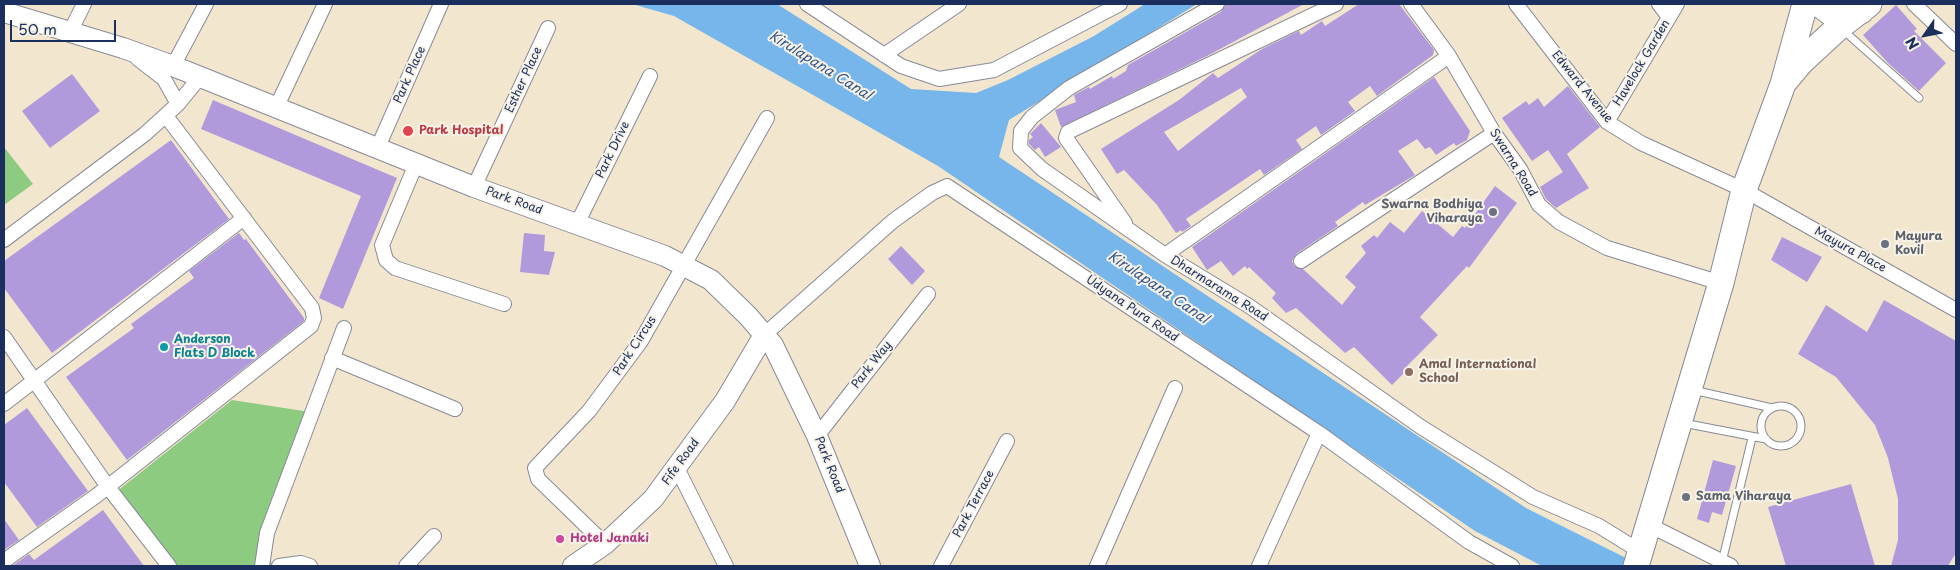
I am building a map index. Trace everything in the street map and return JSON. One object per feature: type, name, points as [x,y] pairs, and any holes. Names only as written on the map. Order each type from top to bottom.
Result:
[{"type":"highway","points":[[1638,560],[1721,283],[1744,190],[1783,84],[1805,4]]},
{"type":"highway","points":[[1819,4],[1830,13],[1841,16],[1865,7]]},
{"type":"highway","points":[[1783,84],[1801,62],[1839,27],[1865,7]]},
{"type":"main road","name":"Park Road","points":[[4,12],[123,48],[173,66],[474,187],[683,264],[711,280],[773,345],[817,436],[870,566]]},
{"type":"main road","name":"Fife Road","points":[[573,566],[605,544],[653,499],[725,401],[764,335]]},
{"type":"street","points":[[70,32],[84,4]]},
{"type":"street","points":[[173,66],[206,4]]},
{"type":"street","points":[[276,108],[325,4]]},
{"type":"street","name":"Park Place","points":[[378,147],[441,4]]},
{"type":"street","points":[[807,4],[901,66],[939,79],[994,70],[1120,4]]},
{"type":"street","points":[[884,55],[959,4]]},
{"type":"street","name":"Dharmarama Road","points":[[1217,4],[1069,88],[1032,117],[1021,131],[1020,148],[1042,169],[1165,255],[1249,306],[1421,427],[1533,497],[1599,526],[1638,560]]},
{"type":"street","points":[[1130,230],[1066,138],[1068,132],[1336,4]]},
{"type":"street","name":"Swarna Road","points":[[1411,4],[1449,56],[1494,133],[1520,170],[1539,205],[1559,222],[1607,248],[1721,283]]},
{"type":"street","name":"Edward Avenue","points":[[1516,4],[1607,122],[1641,144],[1744,190]]},
{"type":"street","points":[[1659,4],[1669,17]]},
{"type":"street","name":"Havelock Garden","points":[[1607,122],[1676,4]]},
{"type":"street","points":[[1914,4],[1956,44]]},
{"type":"street","name":"Esther Place","points":[[474,187],[548,28]]},
{"type":"street","points":[[123,48],[164,79],[178,104]]},
{"type":"street","points":[[1165,255],[1449,56]]},
{"type":"street","name":"Park Drive","points":[[577,224],[650,76]]},
{"type":"street","points":[[4,240],[166,116],[200,77]]},
{"type":"street","points":[[4,561],[108,487],[311,326],[314,318],[312,308],[166,116]]},
{"type":"street","name":"Park Circus","points":[[605,544],[538,479],[535,468],[589,411],[641,341],[767,118]]},
{"type":"street","points":[[1301,261],[1494,133]]},
{"type":"street","points":[[416,164],[382,245],[386,260],[395,268],[504,304]]},
{"type":"street","name":"Udyana Pura Road","points":[[764,335],[892,221],[932,193],[947,186],[1318,433],[1469,542],[1512,566]]},
{"type":"street","name":"Mayura Place","points":[[1744,190],[1956,310]]},
{"type":"street","points":[[4,404],[35,382],[244,218]]},
{"type":"street","name":"Park Way","points":[[817,436],[928,294]]},
{"type":"street","points":[[262,566],[267,533],[344,328]]},
{"type":"street","points":[[4,337],[108,487],[169,566]]},
{"type":"street","points":[[332,358],[455,409]]},
{"type":"street","points":[[1097,566],[1175,388]]},
{"type":"street","points":[[1259,566],[1318,433]]},
{"type":"street","name":"Park Terrace","points":[[941,566],[1007,441]]},
{"type":"street","points":[[677,468],[721,564]]},
{"type":"street","points":[[1649,525],[1726,564]]},
{"type":"street","points":[[406,566],[434,536]]},
{"type":"street","points":[[279,566],[301,563],[310,566]]},
{"type":"lane","points":[[1839,27],[1919,98]]},
{"type":"lane","points":[[1690,389],[1772,408],[1782,406],[1794,411],[1798,416],[1801,429],[1795,440],[1783,446],[1777,446],[1762,434],[1762,421],[1772,408]]},
{"type":"lane","points":[[1680,423],[1752,438],[1766,439]]},
{"type":"lane","points":[[1726,564],[1752,438]]},
{"type":"green space","points":[[4,147],[33,184],[4,205]]},
{"type":"green space","points":[[232,400],[310,412],[266,533],[272,566],[173,566],[116,492]]},
{"type":"water","name":"Kirulapana Canal","points":[[632,4],[777,4],[911,89],[976,93],[1008,80],[1094,36],[1145,4],[1197,4],[1009,120],[999,157],[1526,508],[1642,566],[1542,566],[1475,531],[938,166],[674,16]]},
{"type":"building","points":[[1226,4],[1304,4],[1207,56],[1061,127],[1055,110],[1076,102],[1074,95],[1089,87],[1090,89],[1112,76],[1113,79],[1126,71],[1128,65],[1221,12]]},
{"type":"building","points":[[1359,4],[1399,4],[1434,50],[1433,55],[1377,96],[1370,86],[1348,102],[1355,111],[1321,135],[1316,126],[1296,140],[1302,149],[1264,175],[1260,169],[1186,219],[1191,226],[1182,232],[1181,230],[1176,233],[1157,205],[1124,170],[1117,174],[1101,149],[1179,100],[1213,73],[1218,78],[1262,49],[1299,31],[1301,35],[1322,21],[1325,26]],"holes":[[[1241,88],[1247,97],[1178,151],[1164,132]]]},
{"type":"building","points":[[1896,5],[1917,29],[1914,31],[1946,63],[1919,91],[1888,63],[1863,35]]},
{"type":"building","points":[[72,74],[100,111],[50,148],[22,111]]},
{"type":"building","points":[[1434,77],[1470,131],[1467,140],[1456,146],[1454,143],[1436,155],[1430,147],[1425,149],[1417,139],[1398,151],[1415,175],[1365,205],[1363,202],[1335,222],[1338,226],[1296,254],[1292,261],[1294,266],[1303,269],[1342,305],[1356,287],[1345,277],[1366,253],[1361,246],[1374,235],[1377,238],[1390,222],[1404,233],[1422,211],[1453,237],[1462,226],[1465,228],[1495,186],[1517,203],[1469,268],[1467,266],[1420,317],[1438,335],[1407,366],[1409,368],[1392,385],[1354,347],[1345,353],[1296,308],[1286,313],[1272,298],[1276,293],[1249,267],[1247,269],[1245,266],[1233,276],[1221,261],[1207,270],[1192,247]]},
{"type":"building","points":[[1568,86],[1600,127],[1567,154],[1589,188],[1556,208],[1546,199],[1540,187],[1563,172],[1548,150],[1532,161],[1502,118],[1526,101],[1529,105],[1538,98],[1544,107]]},
{"type":"building","points":[[213,100],[397,178],[343,309],[319,298],[361,196],[201,129]]},
{"type":"building","points":[[1041,123],[1061,147],[1045,157],[1039,147],[1035,150],[1029,144],[1029,140],[1033,137],[1030,134]]},
{"type":"building","points":[[171,140],[229,219],[52,353],[4,288],[4,261]]},
{"type":"building","points":[[239,233],[244,240],[246,239],[304,318],[304,321],[127,460],[66,377],[134,328],[131,324],[194,278],[189,271]]},
{"type":"building","points":[[524,233],[545,235],[544,251],[555,252],[549,275],[520,272]]},
{"type":"building","points":[[1782,237],[1822,257],[1807,282],[1771,260]]},
{"type":"building","points":[[901,246],[925,271],[912,285],[888,259]]},
{"type":"building","points":[[1884,300],[1956,341],[1956,553],[1948,566],[1891,566],[1898,540],[1898,499],[1888,458],[1875,425],[1836,377],[1798,354],[1826,305],[1867,332]]},
{"type":"building","points":[[27,408],[88,491],[37,527],[4,482],[4,425]]},
{"type":"building","points":[[1713,460],[1736,466],[1722,515],[1712,512],[1709,523],[1697,519]]},
{"type":"building","points":[[1851,484],[1875,566],[1786,566],[1768,507]]},
{"type":"building","points":[[103,510],[144,566],[12,566],[29,554],[34,560]]},
{"type":"building","points":[[4,519],[19,540],[4,550]]},
{"type":"place","name":"Park Hospital","points":[[408,131]]},
{"type":"place","name":"Swarna Bodhiya Viharaya","points":[[1493,212]]},
{"type":"place","name":"Mayura Kovil","points":[[1885,244]]},
{"type":"place","name":"Anderson Flats D Block","points":[[164,347]]},
{"type":"place","name":"Amal International School","points":[[1409,372]]},
{"type":"place","name":"Sama Viharaya","points":[[1686,497]]},
{"type":"place","name":"Hotel Janaki","points":[[560,539]]}]
